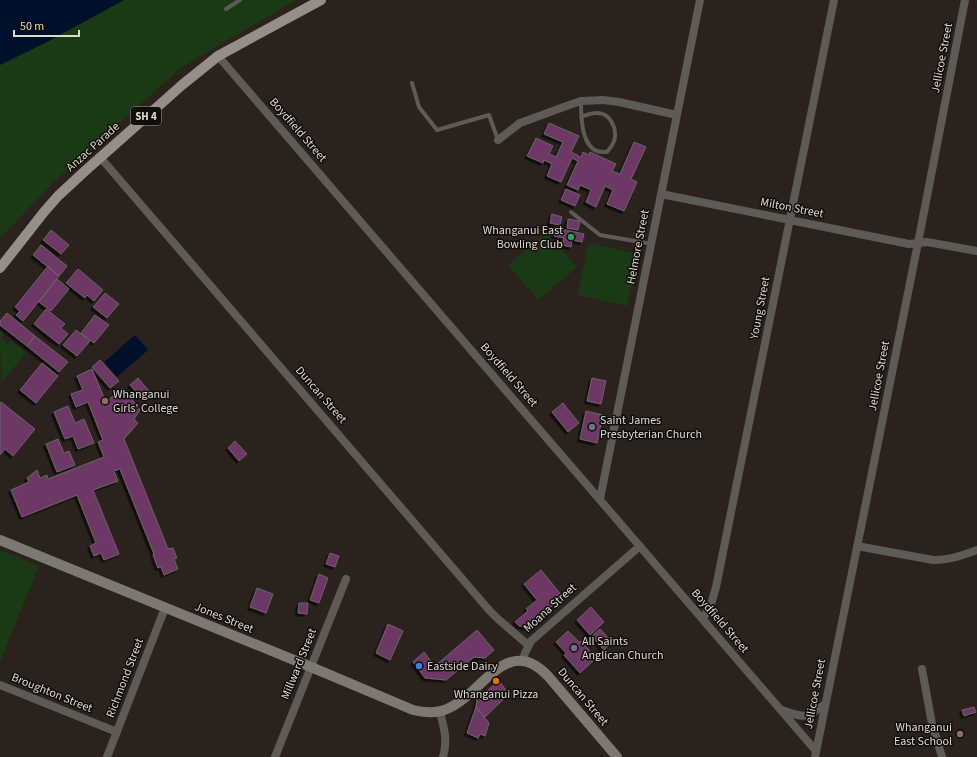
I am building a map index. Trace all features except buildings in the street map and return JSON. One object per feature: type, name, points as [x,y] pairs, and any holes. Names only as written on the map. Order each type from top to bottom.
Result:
[{"type":"main road","name":"Anzac Parade","points":[[1,263],[58,196],[182,85],[218,56],[321,0]]},
{"type":"main road","name":"Jones Street","points":[[0,540],[413,710],[424,713],[440,712]]},
{"type":"main road","points":[[440,712],[458,703],[500,667],[511,662],[519,660],[523,661]]},
{"type":"main road","name":"Duncan Street","points":[[523,661],[542,670],[617,757]]},
{"type":"street","name":"Helmore Street","points":[[600,499],[700,0]]},
{"type":"street","name":"Young Street","points":[[704,620],[716,587],[834,0]]},
{"type":"street","name":"Jellicoe Street","points":[[815,754],[918,243],[965,0]]},
{"type":"street","name":"Boydfield Street","points":[[218,56],[782,710],[815,754]]},
{"type":"street","points":[[498,140],[520,123],[581,101],[603,100],[619,102],[677,115]]},
{"type":"street","name":"Duncan Street","points":[[100,158],[489,610],[528,646]]},
{"type":"street","name":"Milton Street","points":[[661,194],[909,244],[927,242],[977,251]]},
{"type":"street","name":"Moana Street","points":[[523,661],[531,641],[640,546]]},
{"type":"street","points":[[857,546],[933,560],[947,559],[977,550]]},
{"type":"street","name":"Millward Street","points":[[275,757],[346,579]]},
{"type":"street","name":"Richmond Street","points":[[107,757],[165,608]]},
{"type":"street","points":[[922,669],[932,724],[942,757]]},
{"type":"street","name":"Broughton Street","points":[[0,685],[117,732]]},
{"type":"street","points":[[782,710],[800,716],[806,716],[812,714],[825,704]]},
{"type":"street","points":[[440,712],[446,738],[446,748],[443,757]]},
{"type":"lane","points":[[226,9],[240,0]]},
{"type":"lane","points":[[412,83],[419,107],[438,130],[489,115],[498,140]]},
{"type":"lane","points":[[581,101],[581,117],[586,141],[597,151],[607,152],[614,140],[615,130],[612,123],[606,115],[598,113],[581,117]]},
{"type":"lane","points":[[571,212],[600,235],[652,244]]},
{"type":"green space","points":[[110,0],[296,0],[182,67],[58,178],[0,238],[0,62]]},
{"type":"green space","points":[[546,232],[577,267],[538,300],[508,265]]},
{"type":"green space","points":[[589,243],[639,254],[627,306],[577,295]]},
{"type":"green space","points":[[0,331],[4,334],[1,338],[8,344],[11,340],[26,353],[1,383]]},
{"type":"green space","points":[[0,550],[39,566],[0,662]]},
{"type":"water","points":[[0,0],[124,0],[47,42],[0,65]]},
{"type":"water","points":[[135,335],[148,350],[117,377],[104,362]]},
{"type":"place","name":"Whanganui East Bowling Club","points":[[571,237]]},
{"type":"place","name":"Whanganui Girls' College","points":[[105,401]]},
{"type":"place","name":"Saint James Presbyterian Church","points":[[592,427]]},
{"type":"place","name":"All Saints Anglican Church","points":[[574,648]]},
{"type":"place","name":"Eastside Dairy","points":[[419,666]]},
{"type":"place","name":"Whanganui Pizza","points":[[496,681]]},
{"type":"place","name":"Whanganui East School","points":[[960,734]]}]
